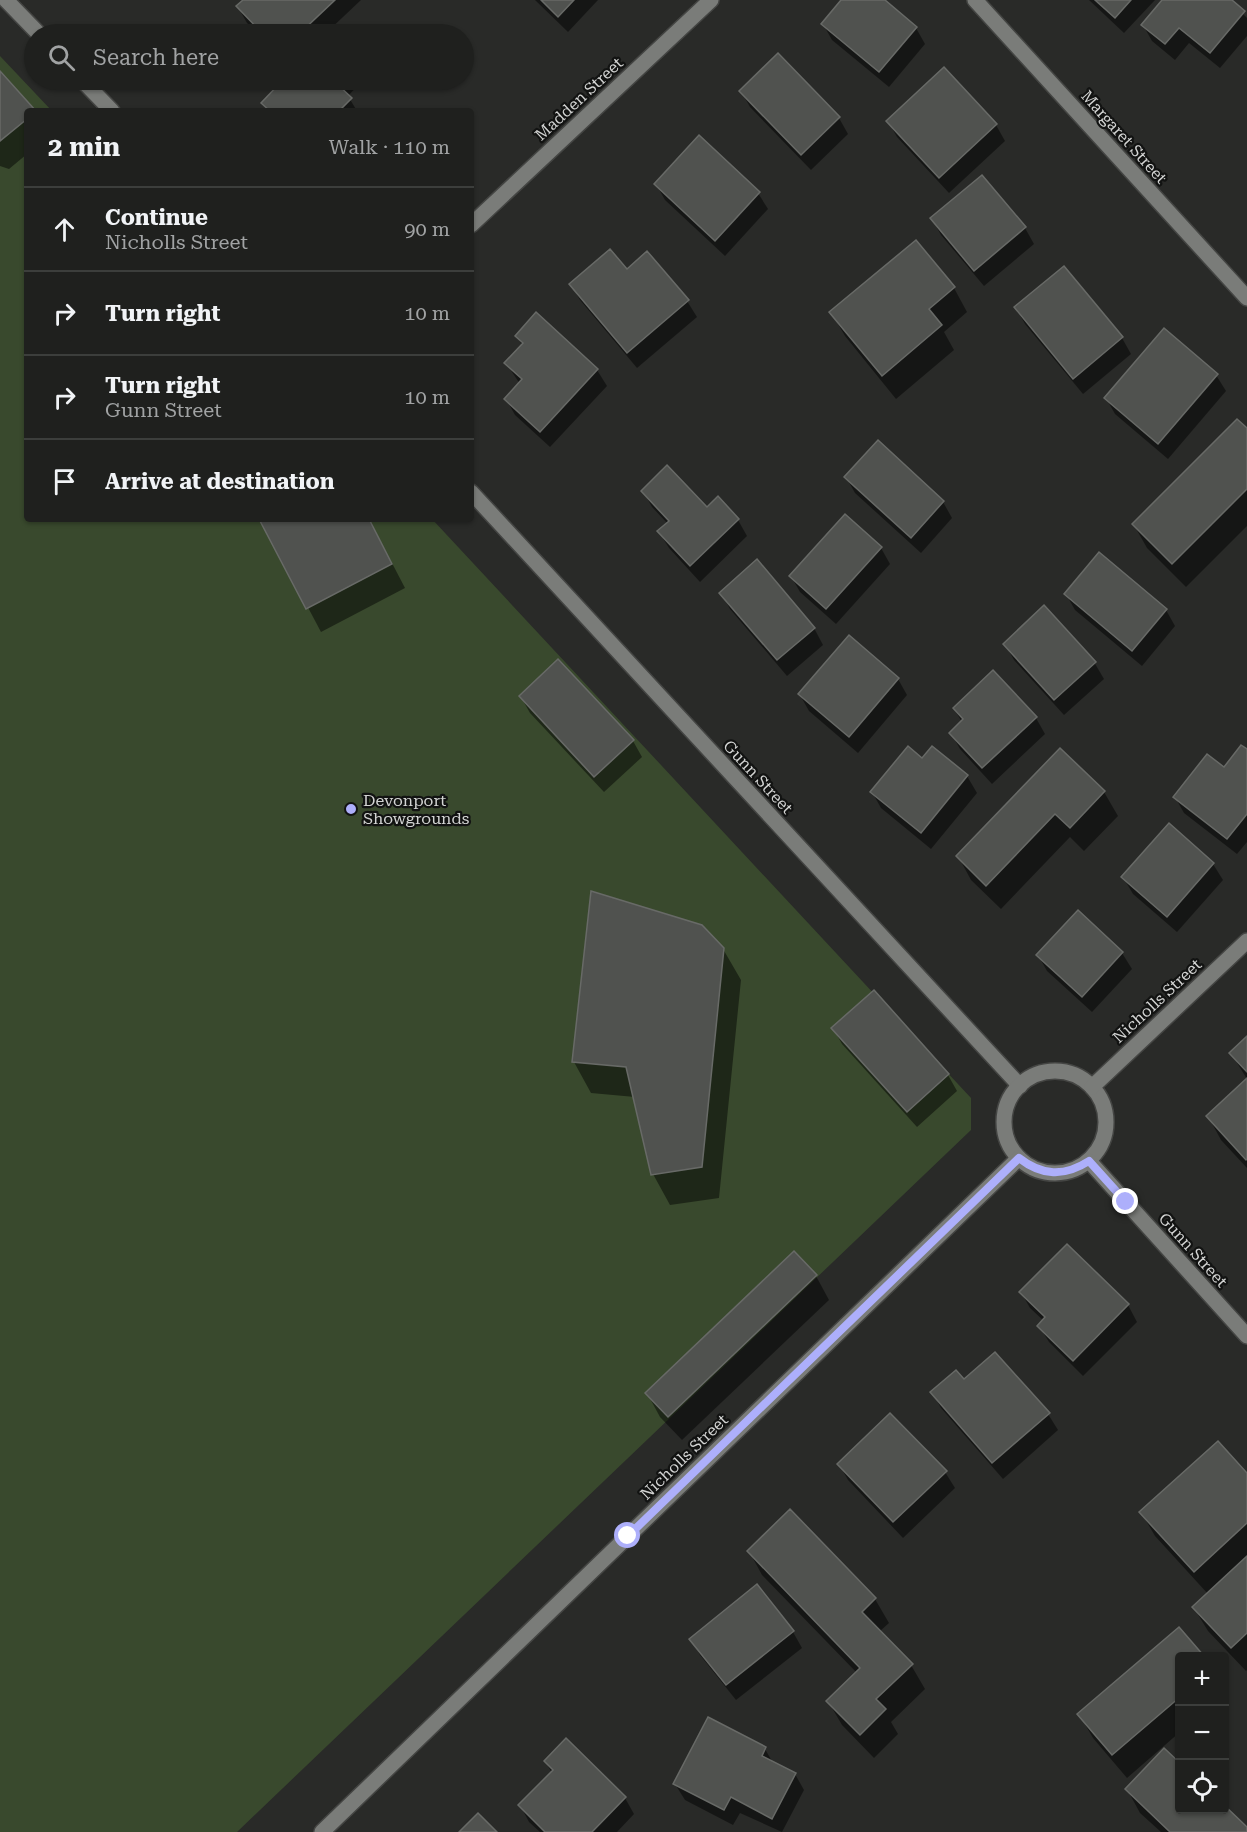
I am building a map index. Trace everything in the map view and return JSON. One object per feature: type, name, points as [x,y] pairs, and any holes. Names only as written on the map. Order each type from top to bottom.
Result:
[{"type":"street","points":[[6,0],[29,24]]},
{"type":"street","name":"Madden Street","points":[[474,222],[711,0]]},
{"type":"street","name":"Margaret Street","points":[[975,0],[1247,298]]},
{"type":"street","points":[[92,90],[109,108]]},
{"type":"street","name":"Gunn Street","points":[[474,495],[1020,1086]]},
{"type":"street","name":"Nicholls Street","points":[[1092,1087],[1247,941]]},
{"type":"street","points":[[1056,1071],[1070,1073],[1092,1087],[1102,1101],[1106,1116],[1105,1132],[1099,1148],[1089,1161],[1076,1169],[1054,1173],[1031,1167],[1019,1158],[1010,1145],[1005,1130],[1006,1114],[1011,1099],[1020,1086],[1043,1073],[1056,1071]]},
{"type":"street","name":"Nicholls Street","points":[[322,1832],[1019,1158]]},
{"type":"street","name":"Gunn Street","points":[[1089,1161],[1247,1336]]},
{"type":"green space","name":"Devonport Showgrounds","points":[[0,56],[24,81],[24,90],[32,90],[49,108],[24,108],[24,522],[435,522],[971,1098],[971,1130],[237,1832],[0,1832]]},
{"type":"building","points":[[243,0],[335,0],[310,24],[253,24],[236,6]]},
{"type":"building","points":[[541,0],[574,0],[558,17]]},
{"type":"building","points":[[841,0],[885,0],[917,27],[879,72],[821,24]]},
{"type":"building","points":[[1095,0],[1131,0],[1115,18]]},
{"type":"building","points":[[1162,0],[1232,0],[1245,11],[1210,53],[1179,28],[1165,44],[1141,25]]},
{"type":"building","points":[[778,53],[840,117],[801,155],[739,91]]},
{"type":"building","points":[[944,67],[997,124],[939,178],[886,121]]},
{"type":"building","points":[[0,71],[33,108],[24,108],[24,121],[0,141]]},
{"type":"building","points":[[273,90],[343,90],[352,98],[342,108],[267,108],[261,103]]},
{"type":"building","points":[[699,135],[760,192],[715,241],[654,184]]},
{"type":"building","points":[[982,175],[1026,227],[974,271],[930,218]]},
{"type":"building","points":[[916,240],[955,287],[929,309],[942,325],[882,376],[829,312]]},
{"type":"building","points":[[610,249],[627,269],[647,251],[689,300],[627,353],[569,284]]},
{"type":"building","points":[[1064,266],[1123,337],[1073,379],[1014,307]]},
{"type":"building","points":[[536,312],[598,369],[540,432],[504,399],[522,379],[504,363],[523,343],[515,336]]},
{"type":"building","points":[[1164,328],[1218,374],[1158,444],[1104,398]]},
{"type":"building","points":[[1237,419],[1247,428],[1247,489],[1172,564],[1132,524]]},
{"type":"building","points":[[878,440],[944,501],[911,538],[844,477]]},
{"type":"building","points":[[667,465],[707,507],[718,496],[739,519],[690,566],[657,531],[669,521],[641,491]]},
{"type":"building","points":[[845,514],[882,547],[826,609],[789,576]]},
{"type":"building","points":[[261,522],[371,522],[392,564],[306,609]]},
{"type":"building","points":[[1099,552],[1167,609],[1132,651],[1064,594]]},
{"type":"building","points":[[757,559],[815,628],[777,660],[719,593]]},
{"type":"building","points":[[1044,605],[1096,662],[1054,700],[1003,644]]},
{"type":"building","points":[[849,635],[899,678],[849,737],[798,694]]},
{"type":"building","points":[[558,659],[634,740],[594,777],[519,696]]},
{"type":"building","points":[[993,670],[1037,717],[982,768],[949,733],[963,719],[953,708]]},
{"type":"building","points":[[1241,745],[1247,749],[1247,814],[1227,839],[1173,797],[1207,754],[1224,767]]},
{"type":"building","points":[[908,746],[922,758],[932,746],[968,775],[921,833],[870,792]]},
{"type":"building","points":[[1060,748],[1105,791],[1070,828],[1055,814],[986,886],[956,856]]},
{"type":"building","points":[[1169,823],[1214,863],[1167,917],[1121,877]]},
{"type":"building","points":[[591,891],[702,925],[724,948],[702,1167],[651,1175],[626,1067],[572,1062]]},
{"type":"building","points":[[1078,910],[1123,952],[1082,997],[1036,955]]},
{"type":"building","points":[[874,990],[949,1074],[907,1112],[831,1028]]},
{"type":"building","points":[[1247,1036],[1247,1072],[1229,1053]]},
{"type":"building","points":[[1247,1078],[1247,1159],[1246,1160],[1206,1116]]},
{"type":"building","points":[[1067,1244],[1129,1304],[1073,1361],[1037,1326],[1045,1317],[1019,1292]]},
{"type":"building","points":[[794,1251],[817,1275],[668,1417],[645,1393]]},
{"type":"building","points":[[995,1352],[1050,1413],[992,1463],[930,1392],[956,1370],[964,1379]]},
{"type":"building","points":[[890,1413],[947,1471],[893,1522],[837,1464]]},
{"type":"building","points":[[1218,1441],[1247,1473],[1247,1523],[1194,1572],[1139,1512]]},
{"type":"building","points":[[790,1509],[876,1598],[862,1612],[913,1664],[876,1699],[886,1709],[860,1735],[826,1701],[860,1668],[747,1551]]},
{"type":"building","points":[[1247,1556],[1247,1633],[1231,1648],[1192,1607]]},
{"type":"building","points":[[757,1584],[794,1631],[726,1685],[689,1639]]},
{"type":"building","points":[[1179,1627],[1201,1652],[1175,1652],[1175,1701],[1112,1755],[1077,1714]]},
{"type":"building","points":[[708,1717],[766,1747],[762,1756],[796,1773],[772,1819],[731,1797],[724,1810],[673,1784]]},
{"type":"building","points":[[566,1738],[626,1797],[592,1832],[545,1832],[518,1805],[553,1770],[544,1761]]},
{"type":"building","points":[[1164,1748],[1175,1758],[1175,1814],[1229,1814],[1229,1810],[1247,1827],[1247,1832],[1170,1832],[1125,1789]]},
{"type":"building","points":[[478,1813],[497,1832],[459,1832]]},
{"type":"place","name":"Devonport Showgrounds","points":[[351,809]]},
{"type":"route","points":[[628,1536],[1019,1158],[1031,1167],[1046,1172],[1061,1173],[1076,1169],[1089,1161],[1126,1202]]}]
